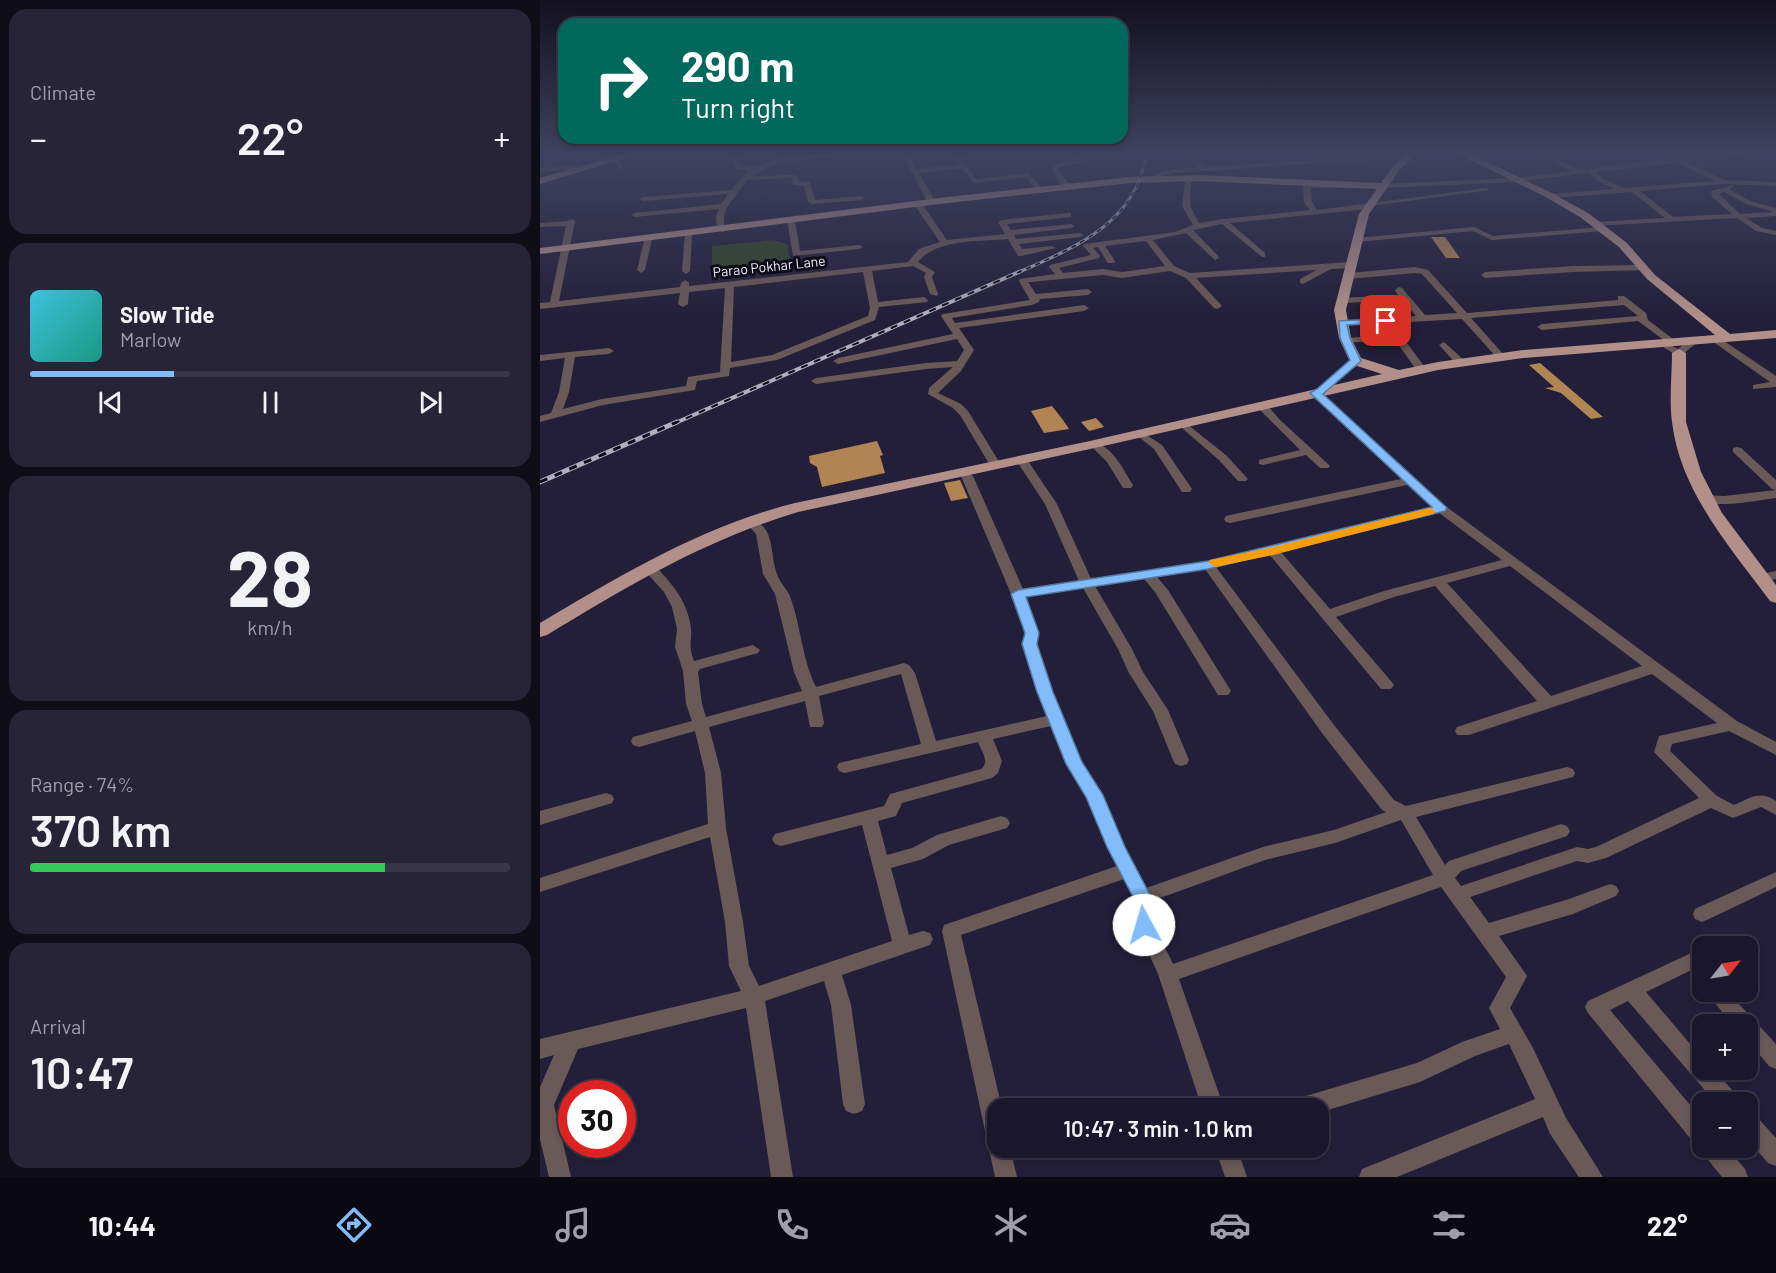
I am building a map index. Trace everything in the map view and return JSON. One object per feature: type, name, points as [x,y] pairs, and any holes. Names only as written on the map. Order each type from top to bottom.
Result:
[{"type":"main road","points":[[540,251],[721,230],[873,209]]},
{"type":"main road","points":[[1348,368],[1340,310],[1367,209]]},
{"type":"main road","points":[[1570,209],[1623,245],[1651,277],[1721,338]]},
{"type":"main road","points":[[540,631],[648,568],[718,533],[760,517],[1422,370],[1502,357],[1656,343],[1675,348],[1695,340],[1776,334]]},
{"type":"main road","points":[[1675,348],[1679,423],[1693,472],[1714,514],[1769,577],[1776,597]]},
{"type":"main road","points":[[540,640],[606,598],[653,572],[754,525],[816,508],[1145,437],[1312,396],[1348,368],[1398,375]]},
{"type":"street","points":[[636,215],[722,209]]},
{"type":"street","points":[[646,222],[722,209]]},
{"type":"street","points":[[721,230],[722,209]]},
{"type":"street","points":[[928,209],[945,243]]},
{"type":"street","points":[[1186,209],[1197,226]]},
{"type":"street","points":[[1062,277],[1053,267],[1096,256],[1087,246],[1099,243],[1177,234],[1197,226],[1223,221],[1342,209]]},
{"type":"street","points":[[1656,209],[1672,220]]},
{"type":"street","points":[[1731,209],[1767,234],[1776,233]]},
{"type":"street","points":[[1357,240],[1467,229],[1480,230],[1492,238],[1776,212]]},
{"type":"street","points":[[1052,248],[1021,253],[1002,222],[1068,215]]},
{"type":"street","points":[[791,220],[796,254],[858,247]]},
{"type":"street","points":[[1223,221],[1262,255]]},
{"type":"street","points":[[540,225],[571,222],[555,304]]},
{"type":"street","points":[[1011,237],[1071,226]]},
{"type":"street","points":[[1188,230],[1215,258]]},
{"type":"street","points":[[686,271],[688,234]]},
{"type":"street","points":[[1011,237],[1080,235]]},
{"type":"street","name":"Parao Pokhar Lane","points":[[540,306],[685,286],[730,284],[867,270],[914,263],[922,251],[945,243],[1011,237]]},
{"type":"street","points":[[1148,238],[1171,268],[1189,276],[1217,306]]},
{"type":"street","points":[[641,270],[648,239]]},
{"type":"street","points":[[1099,243],[1111,261]]},
{"type":"street","points":[[914,263],[931,272],[928,277],[934,294]]},
{"type":"street","points":[[1189,276],[1332,264],[1349,270],[1425,272],[1502,357]]},
{"type":"street","points":[[1303,281],[1332,264]]},
{"type":"street","points":[[1035,297],[1023,281],[1103,272],[1122,275],[1171,268]]},
{"type":"street","points":[[1485,276],[1573,269],[1643,268]]},
{"type":"street","points":[[725,366],[774,358],[866,322],[875,316],[867,270]]},
{"type":"street","points":[[540,419],[602,402],[691,388],[692,379],[724,374],[730,284]]},
{"type":"street","points":[[683,304],[685,286]]},
{"type":"street","points":[[1035,297],[1088,292]]},
{"type":"street","points":[[1343,300],[1402,294],[1423,319]]},
{"type":"street","points":[[1618,295],[1639,310],[1642,321],[1675,348]]},
{"type":"street","points":[[995,465],[964,413],[957,405],[933,394],[933,390],[962,364],[969,350],[946,316],[1032,302],[1036,300],[1035,297]]},
{"type":"street","points":[[874,305],[910,305],[924,300]]},
{"type":"street","points":[[1342,323],[1423,319],[1628,302]]},
{"type":"street","points":[[953,326],[1084,308]]},
{"type":"street","points":[[1542,327],[1643,318]]},
{"type":"street","points":[[1386,321],[1422,370]]},
{"type":"street","points":[[838,361],[960,335]]},
{"type":"street","points":[[1346,341],[1396,337]]},
{"type":"street","points":[[1721,338],[1776,383]]},
{"type":"street","points":[[1444,345],[1461,363]]},
{"type":"street","points":[[540,358],[609,351]]},
{"type":"street","points":[[556,415],[564,392],[570,356]]},
{"type":"street","points":[[816,381],[926,366],[962,364]]},
{"type":"street","points":[[1757,387],[1776,383]]},
{"type":"street","points":[[1316,393],[1408,481],[1441,508],[1653,669],[1731,725],[1776,749]]},
{"type":"street","points":[[1264,408],[1324,466]]},
{"type":"street","points":[[1187,427],[1223,458],[1242,479]]},
{"type":"street","points":[[1145,437],[1158,447],[1186,489]]},
{"type":"street","points":[[1098,447],[1111,460],[1127,485]]},
{"type":"street","points":[[1737,450],[1776,486]]},
{"type":"street","points":[[1263,462],[1309,451]]},
{"type":"street","points":[[1024,463],[1051,504],[1087,584],[1125,649],[1136,673],[1160,710],[1181,760]]},
{"type":"street","points":[[967,476],[1018,594],[1032,633],[1030,644],[1074,764],[1094,795],[1142,897],[1144,925],[1168,974],[1210,1098]]},
{"type":"street","points":[[1230,519],[1408,481]]},
{"type":"street","points":[[1706,499],[1724,500],[1776,494]]},
{"type":"street","points":[[1018,594],[1208,565],[1273,551],[1441,508]]},
{"type":"street","points":[[754,525],[762,533],[770,574],[782,594],[801,672],[811,693],[816,723]]},
{"type":"street","points":[[1273,551],[1386,685]]},
{"type":"street","points":[[1327,615],[1389,594],[1511,562]]},
{"type":"street","points":[[1208,565],[1328,729],[1388,805],[1405,813],[1431,859],[1517,976],[1499,1008],[1514,1033],[1558,1126],[1592,1177]]},
{"type":"street","points":[[653,572],[670,591],[679,607],[684,629],[682,648],[690,671],[694,704],[713,772],[717,828],[734,922],[739,966],[754,996],[782,1177]]},
{"type":"street","points":[[1148,575],[1161,590],[1223,691]]},
{"type":"street","points":[[1438,581],[1547,702]]},
{"type":"street","points":[[690,671],[695,666],[753,650]]},
{"type":"street","points":[[639,741],[904,668],[908,673],[930,748]]},
{"type":"street","points":[[1463,731],[1653,669]]},
{"type":"street","points":[[845,767],[1056,719]]},
{"type":"street","points":[[1731,725],[1665,740],[1662,752],[1711,800],[1733,812],[1762,800],[1776,809]]},
{"type":"street","points":[[781,839],[868,818],[890,811],[896,798],[986,774],[992,770],[994,761],[984,737]]},
{"type":"street","points":[[1142,897],[1263,854],[1335,836],[1405,813],[1567,773]]},
{"type":"street","points":[[540,818],[606,799]]},
{"type":"street","points":[[1458,894],[1577,854],[1588,856],[1600,853],[1711,800]]},
{"type":"street","points":[[868,818],[903,947]]},
{"type":"street","points":[[881,864],[917,854],[943,840],[1001,823]]},
{"type":"street","points":[[540,885],[717,828]]},
{"type":"street","points":[[1168,974],[1446,878],[1455,866],[1561,831]]},
{"type":"street","points":[[988,1098],[951,931],[1128,870]]},
{"type":"street","points":[[1702,914],[1776,879]]},
{"type":"street","points":[[1485,932],[1573,906],[1610,891]]},
{"type":"street","points":[[540,1049],[754,996],[924,939]]},
{"type":"street","points":[[1692,961],[1595,1007],[1692,1123]]},
{"type":"street","points":[[831,970],[841,1005],[854,1104]]},
{"type":"street","points":[[1631,990],[1692,1057]]},
{"type":"street","points":[[1724,1002],[1733,1014]]},
{"type":"street","points":[[1329,1099],[1419,1072],[1469,1049],[1514,1033]]},
{"type":"street","points":[[560,1177],[542,1106],[571,1041]]},
{"type":"street","points":[[1758,1042],[1776,1059]]},
{"type":"street","points":[[1712,1080],[1721,1092]]},
{"type":"street","points":[[1370,1177],[1548,1104]]},
{"type":"street","points":[[1758,1135],[1776,1155]]},
{"type":"street","points":[[1001,1158],[1005,1177]]},
{"type":"street","points":[[1229,1158],[1236,1177]]},
{"type":"street","points":[[1721,1158],[1737,1177]]},
{"type":"green space","points":[[773,240],[787,244],[791,267],[765,270],[764,268],[743,270],[742,266],[712,269],[712,246]]},
{"type":"building","points":[[1431,237],[1445,237],[1460,258],[1446,258]]},
{"type":"building","points":[[1540,363],[1603,417],[1591,419],[1561,393],[1545,388],[1554,387],[1529,365]]},
{"type":"building","points":[[1052,406],[1069,429],[1044,433],[1031,411]]},
{"type":"building","points":[[1096,418],[1104,427],[1089,431],[1081,422]]},
{"type":"building","points":[[877,441],[883,455],[880,456],[885,473],[822,487],[817,467],[810,463],[809,456]]},
{"type":"building","points":[[960,480],[968,498],[951,501],[944,483]]},
{"type":"railway","points":[[1017,273],[1080,243],[1100,230],[1121,209]]},
{"type":"railway","points":[[673,424],[1021,271]]},
{"type":"railway","points":[[540,482],[677,422]]},
{"type":"slow traffic","points":[[1215,563],[1429,512]]},
{"type":"route","points":[[1144,925],[1142,897],[1116,847],[1094,795],[1074,764],[1045,692],[1030,644],[1032,633],[1018,594],[1208,565],[1273,551],[1441,508],[1420,492],[1315,393],[1321,392],[1356,361],[1345,338],[1342,323],[1386,321]]}]
